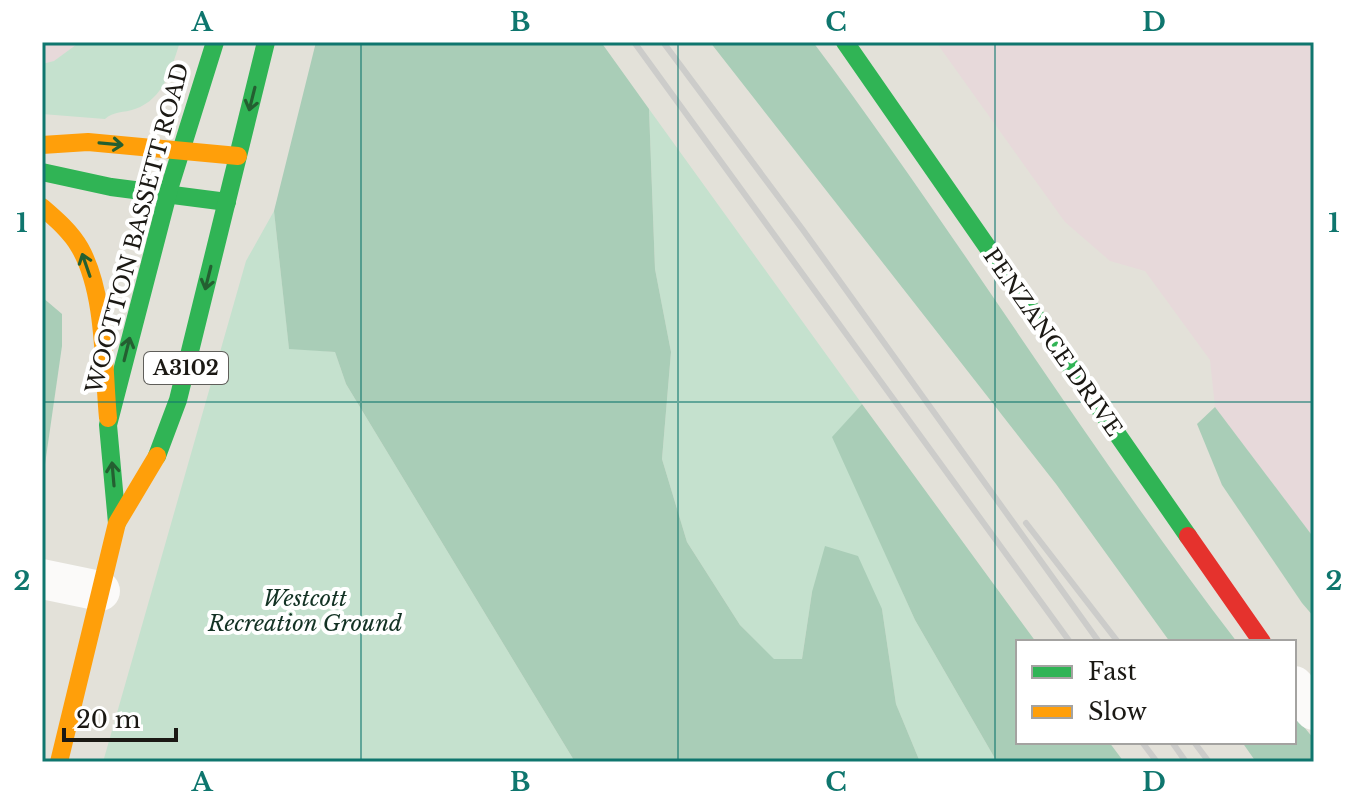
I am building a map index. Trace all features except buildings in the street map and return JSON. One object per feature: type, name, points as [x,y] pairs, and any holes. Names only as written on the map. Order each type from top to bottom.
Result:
[{"type":"main road","name":"WOOTTON BASSETT ROAD","points":[[117,523],[108,425],[167,195],[215,42]]},
{"type":"main road","name":"WOOTTON BASSETT ROAD","points":[[59,762],[117,523],[159,452],[178,400],[266,42]]},
{"type":"main road","name":"PENZANCE DRIVE","points":[[845,42],[1261,640]]},
{"type":"main road","points":[[42,145],[88,142],[238,156]]},
{"type":"main road","points":[[42,172],[111,187],[227,202]]},
{"type":"main road","points":[[42,207],[80,248],[90,274],[108,425]]},
{"type":"street","points":[[42,579],[100,591]]},
{"type":"street","points":[[1296,688],[1314,710]]},
{"type":"shaded area","points":[[42,42],[80,42],[54,61],[42,64]]},
{"type":"shaded area","points":[[936,42],[1314,42],[1314,538],[1215,407],[1210,360],[1145,271],[1110,261],[1065,222]]},
{"type":"green space","points":[[80,42],[180,42],[160,91],[145,104],[105,119],[42,114],[42,64],[54,61]]},
{"type":"green space","points":[[316,42],[601,42],[649,109],[655,269],[671,352],[662,459],[687,542],[740,625],[774,659],[802,659],[812,592],[825,546],[858,556],[882,609],[896,704],[920,762],[575,762],[346,384],[335,352],[289,349],[274,211]]},
{"type":"green space","points":[[710,42],[813,42],[1129,494],[1235,640],[1169,640],[1056,484]]},
{"type":"green space","points":[[649,109],[862,404],[833,437],[915,620],[997,762],[920,762],[896,704],[882,609],[812,592],[802,659],[773,659],[740,625],[687,542],[662,459],[671,352],[655,269]]},
{"type":"green space","name":"Westcott Recreation Ground","points":[[274,211],[289,348],[335,352],[346,384],[575,762],[103,762],[246,261]]},
{"type":"green space","points":[[42,297],[62,314],[62,346],[42,485]]},
{"type":"green space","points":[[862,404],[1035,640],[1016,640],[1016,744],[1110,744],[1124,762],[997,762],[915,620],[832,437]]},
{"type":"green space","points":[[1215,407],[1314,538],[1314,617],[1222,485],[1197,424]]},
{"type":"green space","points":[[1296,717],[1314,739],[1314,762],[1256,762],[1243,744],[1296,744]]},
{"type":"railway","points":[[634,42],[1069,640]]},
{"type":"railway","points":[[663,42],[803,230],[1098,640]]},
{"type":"railway","points":[[1026,523],[1116,640]]},
{"type":"railway","points":[[1144,744],[1157,762]]},
{"type":"railway","points":[[1173,744],[1186,762]]},
{"type":"railway","points":[[1196,744],[1209,762]]},
{"type":"traffic: fast","points":[[117,523],[108,425],[170,186],[215,42]]},
{"type":"traffic: fast","points":[[157,456],[178,400],[266,42]]},
{"type":"traffic: fast","points":[[845,42],[1188,536]]},
{"type":"traffic: fast","points":[[42,172],[111,187],[227,202]]},
{"type":"traffic: slow","points":[[42,145],[88,142],[238,156]]},
{"type":"traffic: slow","points":[[42,207],[80,248],[95,287],[102,331],[108,418]]},
{"type":"traffic: slow","points":[[59,762],[117,523],[157,456]]},
{"type":"traffic: jam","points":[[1188,536],[1261,640]]}]
